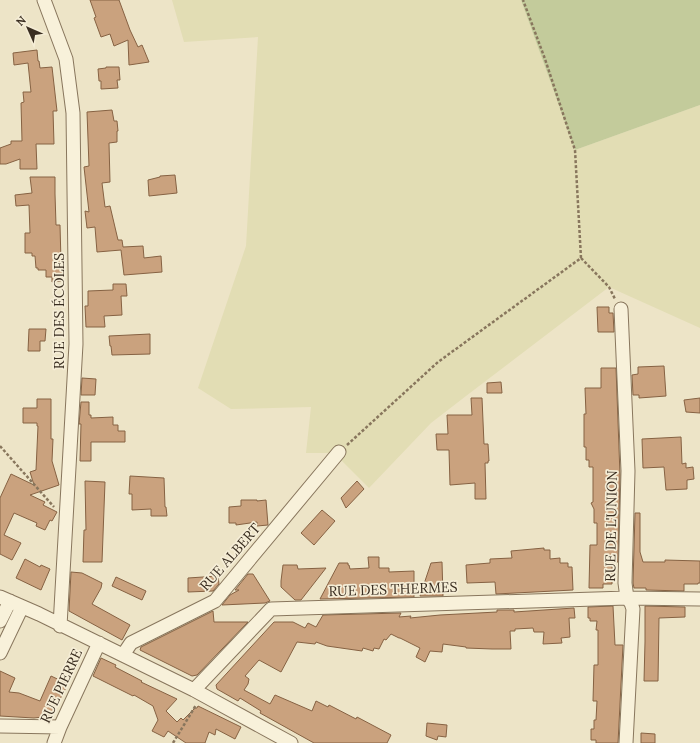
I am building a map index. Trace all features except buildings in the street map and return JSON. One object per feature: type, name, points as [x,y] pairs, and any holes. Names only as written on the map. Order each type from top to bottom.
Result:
[{"type":"street","name":"RUE DES ÉCOLES","points":[[44,0],[66,59],[73,114],[76,344],[60,626]]},
{"type":"street","name":"RUE DE L'UNION","points":[[621,309],[628,471],[625,583],[627,598],[631,603],[633,610],[626,743]]},
{"type":"street","name":"RUE ALBERT","points":[[123,655],[131,643],[215,601],[339,452]]},
{"type":"street","name":"RUE DES THERMES","points":[[199,692],[271,609],[627,598],[700,599]]},
{"type":"street","points":[[0,621],[5,599],[199,692],[291,743]]},
{"type":"street","points":[[2,645],[22,607]]},
{"type":"street","name":"RUE PIERRE","points":[[54,743],[99,643]]},
{"type":"street","points":[[0,726],[60,727]]},
{"type":"path","points":[[523,0],[545,59],[575,150],[581,258],[609,287],[621,309]]},
{"type":"path","points":[[339,452],[438,362],[581,258]]},
{"type":"path","points":[[0,446],[67,521]]},
{"type":"path","points":[[173,743],[199,692]]},
{"type":"shaded area","points":[[172,0],[521,0],[575,150],[700,105],[700,328],[609,287],[431,423],[369,488],[340,459],[339,453],[306,453],[311,407],[231,409],[198,388],[246,246],[258,37],[184,42]]},
{"type":"green space","points":[[521,0],[700,0],[700,105],[575,150]]}]
